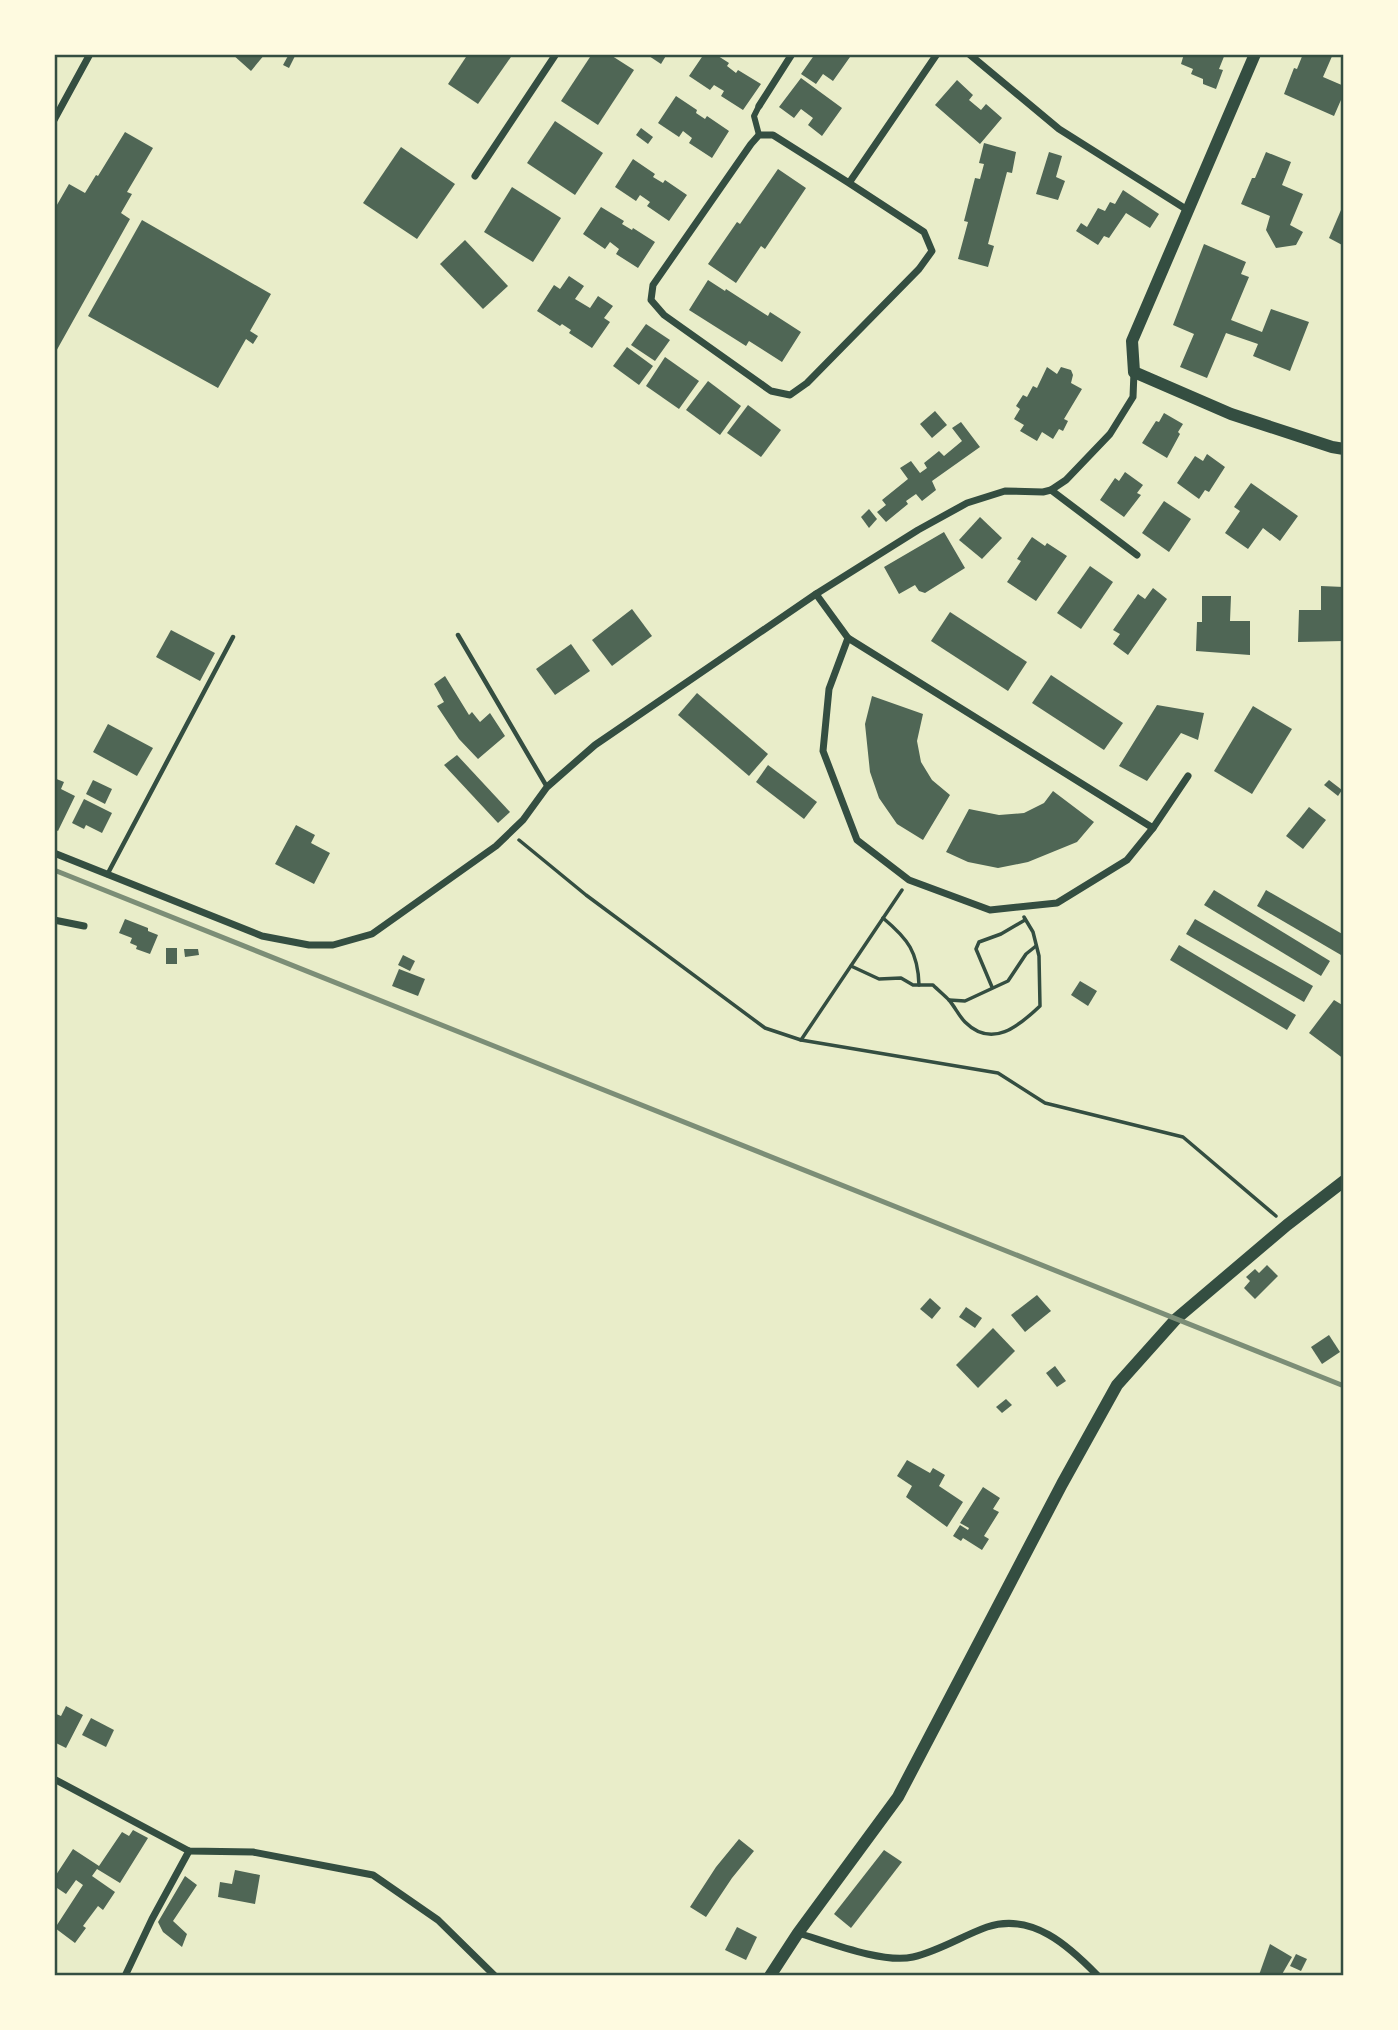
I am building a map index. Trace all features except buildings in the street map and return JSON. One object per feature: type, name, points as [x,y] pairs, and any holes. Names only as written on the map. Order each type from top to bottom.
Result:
[{"type":"street","points":[[54,120],[90,54]]},
{"type":"street","points":[[475,176],[556,54]]},
{"type":"street","points":[[759,135],[754,116],[792,54]]},
{"type":"street","points":[[849,183],[937,54]]},
{"type":"street","points":[[969,54],[1059,129],[1189,211]]},
{"type":"street","points":[[54,853],[262,936],[310,945],[333,945],[372,934],[496,846],[547,787],[595,745],[816,594],[918,530],[967,503],[1005,491],[1051,490],[1066,480],[1110,434],[1133,397],[1132,341],[1255,54]]},
{"type":"street","points":[[759,135],[773,135],[849,183],[924,232],[932,251],[919,269],[816,374],[790,395],[771,391],[664,315],[652,300],[653,285],[759,135]]},
{"type":"street","points":[[1134,372],[1231,414],[1344,449]]},
{"type":"street","points":[[1051,490],[1137,555]]},
{"type":"street","points":[[816,594],[848,638],[1153,828]]},
{"type":"street","points":[[848,638],[829,689],[823,751],[857,840],[909,880],[990,910],[1056,903],[1128,860],[1188,776]]},
{"type":"street","points":[[54,920],[84,926]]},
{"type":"street","points":[[770,1976],[798,1933],[898,1797],[1117,1385],[1176,1319],[1287,1225],[1344,1181]]},
{"type":"street","points":[[54,1779],[189,1851],[253,1852],[373,1875],[438,1920],[495,1976]]},
{"type":"street","points":[[125,1976],[189,1851]]},
{"type":"street","points":[[798,1933],[873,1955],[911,1958],[989,1926],[1012,1922],[1041,1929],[1077,1954],[1098,1976]]},
{"type":"lane","points":[[458,635],[547,787]]},
{"type":"lane","points":[[107,875],[233,637]]},
{"type":"path","points":[[510,833],[586,895],[765,1028],[801,1040],[998,1073],[1045,1103],[1183,1137],[1287,1225]]},
{"type":"path","points":[[801,1040],[909,880]]},
{"type":"path","points":[[851,966],[879,979],[901,978],[913,985],[933,985],[949,1000],[965,1022],[979,1032],[1005,1033],[1023,1023],[1040,1006],[1039,956],[1033,932],[1025,920],[1023,906]]},
{"type":"path","points":[[883,918],[901,933],[911,948],[919,964],[919,985]]},
{"type":"path","points":[[992,987],[976,949],[979,942],[1001,934],[1025,920]]},
{"type":"path","points":[[949,1000],[965,1001],[1008,981],[1026,954],[1036,946]]},
{"type":"railway","points":[[54,870],[1344,1386]]}]
